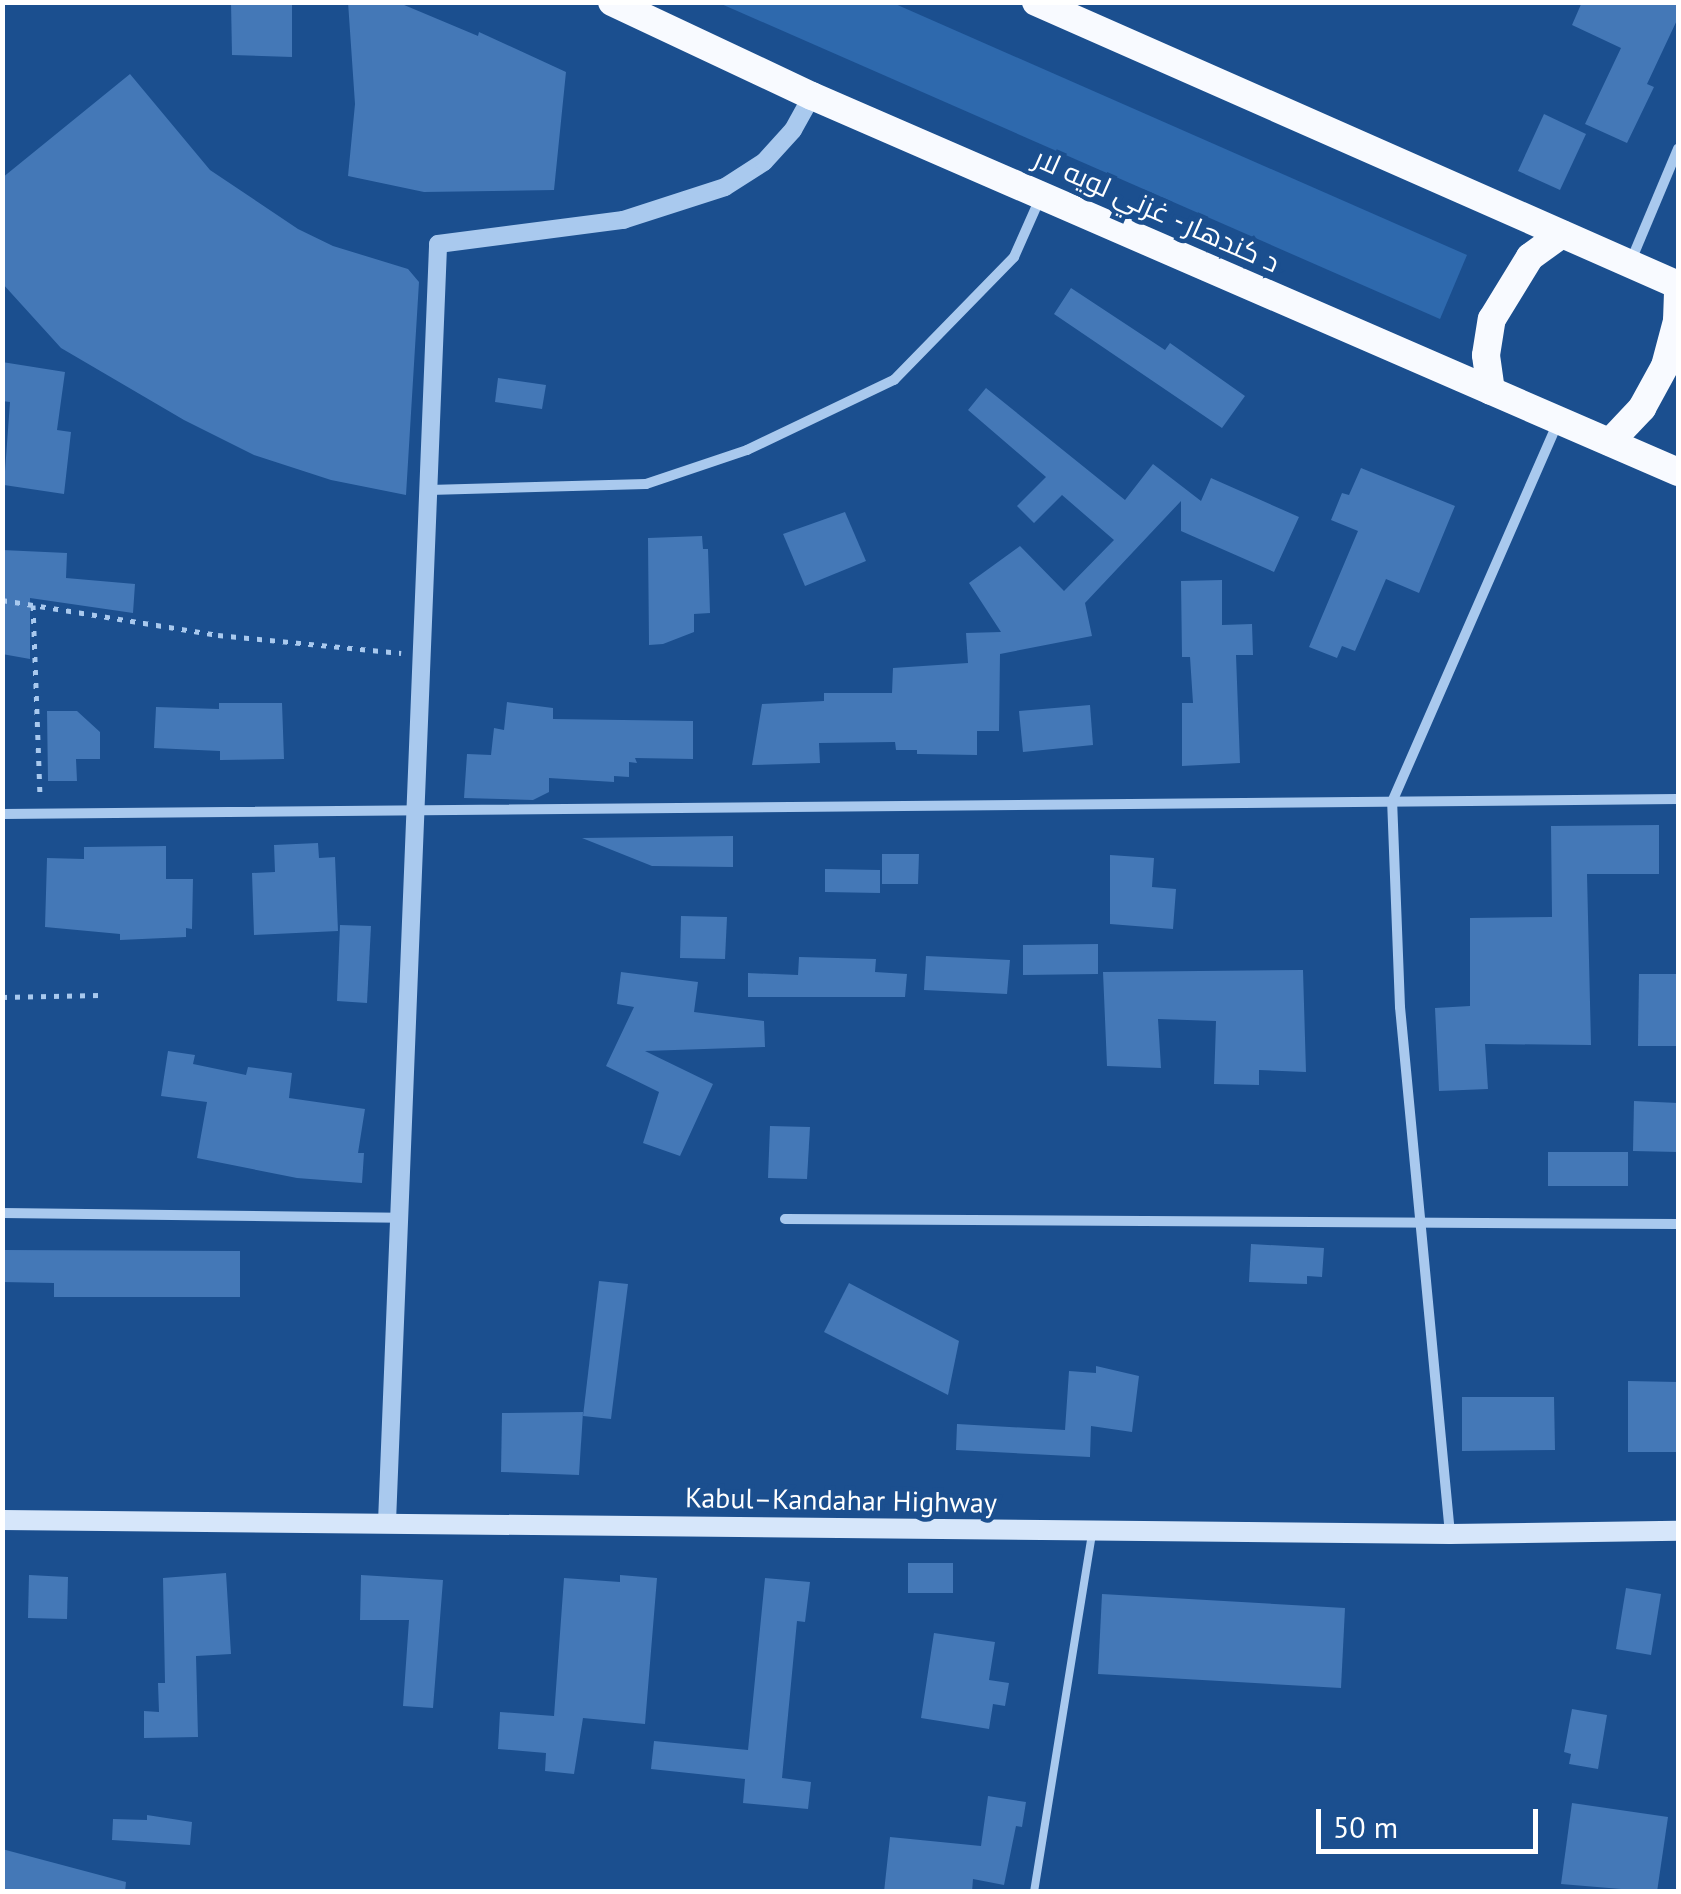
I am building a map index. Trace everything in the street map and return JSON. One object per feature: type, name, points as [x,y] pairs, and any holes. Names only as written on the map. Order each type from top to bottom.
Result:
[{"type":"highway","name":"د کندهار - غزني لويه لار","points":[[612,2],[812,96],[1678,472]]},
{"type":"highway","points":[[1036,2],[1678,285],[1676,321],[1666,366],[1642,408],[1610,442]]},
{"type":"highway","points":[[1491,390],[1486,355],[1492,319],[1530,257],[1562,234]]},
{"type":"main road","name":"Kabul–Kandahar Highway","points":[[2,1520],[1450,1534],[1678,1531]]},
{"type":"street","points":[[387,1522],[438,244],[623,220],[726,187],[764,162],[794,130],[812,96]]},
{"type":"street","points":[[1630,264],[1678,150]]},
{"type":"street","points":[[429,490],[646,484],[747,450],[894,380],[1014,258],[1041,195]]},
{"type":"street","points":[[1450,1534],[1400,1007],[1392,802],[1559,420]]},
{"type":"street","points":[[2,814],[1678,799]]},
{"type":"street","points":[[2,1212],[399,1218]]},
{"type":"street","points":[[785,1219],[1678,1224]]},
{"type":"lane","points":[[1034,1892],[1093,1530]]},
{"type":"path","points":[[2,600],[218,635],[422,655]]},
{"type":"path","points":[[33,605],[40,814]]},
{"type":"path","points":[[2,997],[100,995]]},
{"type":"shaded area","points":[[719,3],[893,3],[1467,255],[1440,319]]},
{"type":"building","points":[[231,2],[292,2],[292,57],[232,55]]},
{"type":"building","points":[[348,2],[397,2],[478,36],[479,32],[566,72],[554,190],[424,192],[348,176],[355,104]]},
{"type":"building","points":[[1582,2],[1678,2],[1678,18],[1647,84],[1654,87],[1627,143],[1585,124],[1621,48],[1572,25]]},
{"type":"building","points":[[130,74],[210,170],[298,229],[333,246],[408,269],[419,282],[406,495],[331,480],[254,455],[184,420],[61,348],[2,283],[2,178]]},
{"type":"building","points":[[1544,114],[1586,134],[1560,190],[1518,171]]},
{"type":"building","points":[[1071,288],[1165,350],[1170,343],[1245,396],[1222,428],[1054,314]]},
{"type":"building","points":[[2,362],[65,372],[57,430],[71,432],[64,494],[4,485],[10,402],[2,401]]},
{"type":"building","points":[[498,378],[546,385],[542,409],[495,402]]},
{"type":"building","points":[[986,388],[1125,500],[1153,464],[1201,501],[1211,478],[1299,517],[1274,572],[1181,531],[1181,501],[1085,603],[1092,636],[1000,654],[999,731],[977,731],[977,755],[917,754],[917,750],[896,750],[895,742],[819,743],[820,763],[752,765],[762,704],[824,701],[824,693],[892,693],[893,668],[968,663],[966,633],[1001,632],[969,583],[1020,546],[1064,591],[1114,540],[1062,495],[1034,523],[1017,506],[1046,477],[968,410]]},
{"type":"building","points":[[1361,468],[1455,506],[1419,593],[1386,579],[1355,651],[1342,646],[1337,658],[1309,647],[1358,531],[1331,520],[1342,493],[1349,495]]},
{"type":"building","points":[[845,512],[866,561],[805,586],[783,534]]},
{"type":"building","points":[[702,536],[703,549],[708,549],[710,613],[694,614],[694,632],[649,645],[648,538]]},
{"type":"building","points":[[2,550],[67,553],[66,578],[135,584],[133,613],[30,598],[30,659],[2,654]]},
{"type":"building","points":[[1222,580],[1222,625],[1252,624],[1253,655],[1236,655],[1240,763],[1182,766],[1182,703],[1193,703],[1190,657],[1182,657],[1181,581]]},
{"type":"building","points":[[507,702],[553,708],[553,719],[693,721],[693,759],[635,758],[637,763],[629,762],[629,777],[614,776],[614,782],[549,778],[549,792],[533,800],[464,798],[467,754],[491,755],[494,728],[504,730]]},
{"type":"building","points":[[219,703],[282,703],[284,759],[220,760],[220,751],[154,748],[156,707],[219,709]]},
{"type":"building","points":[[1090,705],[1093,745],[1023,752],[1019,711]]},
{"type":"building","points":[[47,711],[77,711],[100,732],[100,759],[76,759],[77,781],[48,781]]},
{"type":"building","points":[[1659,825],[1659,874],[1587,874],[1591,1045],[1485,1044],[1488,1089],[1439,1091],[1435,1008],[1470,1006],[1470,918],[1552,917],[1551,826]]},
{"type":"building","points":[[733,836],[733,867],[652,866],[582,838]]},
{"type":"building","points":[[318,843],[319,858],[335,857],[338,931],[254,935],[252,873],[275,872],[274,845]]},
{"type":"building","points":[[166,846],[166,879],[193,879],[192,929],[186,928],[186,937],[120,940],[120,934],[45,927],[47,858],[84,859],[84,847]]},
{"type":"building","points":[[882,854],[919,854],[918,884],[882,884]]},
{"type":"building","points":[[1110,855],[1154,858],[1152,887],[1176,889],[1173,929],[1110,924]]},
{"type":"building","points":[[825,869],[880,870],[880,893],[825,892]]},
{"type":"building","points":[[681,916],[727,917],[725,959],[680,958]]},
{"type":"building","points":[[340,925],[371,926],[367,1003],[337,1001]]},
{"type":"building","points":[[1098,944],[1098,974],[1023,975],[1023,945]]},
{"type":"building","points":[[926,956],[1010,960],[1007,994],[924,990]]},
{"type":"building","points":[[799,957],[876,959],[875,972],[907,974],[905,997],[748,997],[748,973],[798,975]]},
{"type":"building","points":[[1303,970],[1306,1072],[1259,1070],[1259,1085],[1214,1084],[1216,1021],[1158,1019],[1161,1068],[1107,1066],[1103,972]]},
{"type":"building","points":[[621,972],[698,982],[694,1012],[764,1021],[765,1047],[645,1051],[713,1084],[680,1156],[643,1143],[659,1092],[606,1066],[634,1007],[617,1004]]},
{"type":"building","points":[[1639,974],[1678,974],[1678,1046],[1638,1046]]},
{"type":"building","points":[[168,1051],[195,1055],[193,1064],[246,1075],[248,1067],[292,1073],[289,1098],[365,1109],[358,1153],[364,1153],[362,1183],[297,1178],[197,1158],[207,1102],[161,1096]]},
{"type":"building","points":[[1634,1101],[1678,1103],[1678,1152],[1633,1151]]},
{"type":"building","points":[[770,1126],[810,1127],[807,1179],[768,1178]]},
{"type":"building","points":[[1548,1152],[1628,1152],[1628,1186],[1548,1186]]},
{"type":"building","points":[[1251,1244],[1324,1248],[1322,1277],[1307,1276],[1307,1284],[1249,1282]]},
{"type":"building","points":[[2,1250],[240,1251],[240,1297],[54,1297],[54,1283],[2,1282]]},
{"type":"building","points":[[599,1281],[628,1284],[611,1419],[583,1416]]},
{"type":"building","points":[[849,1283],[959,1341],[948,1395],[824,1332]]},
{"type":"building","points":[[1096,1366],[1139,1376],[1132,1432],[1091,1426],[1090,1457],[956,1450],[957,1424],[1065,1430],[1069,1371],[1096,1373]]},
{"type":"building","points":[[1628,1381],[1678,1382],[1678,1452],[1628,1452]]},
{"type":"building","points":[[1462,1397],[1554,1397],[1555,1450],[1462,1451]]},
{"type":"building","points":[[583,1412],[579,1475],[501,1472],[502,1413]]},
{"type":"building","points":[[908,1563],[953,1563],[953,1593],[908,1593]]},
{"type":"building","points":[[226,1573],[231,1654],[196,1656],[198,1737],[144,1738],[144,1711],[159,1712],[158,1683],[165,1683],[163,1578]]},
{"type":"building","points":[[29,1575],[68,1577],[67,1619],[28,1618]]},
{"type":"building","points":[[361,1575],[443,1580],[433,1708],[403,1706],[409,1620],[360,1620]]},
{"type":"building","points":[[620,1575],[657,1578],[645,1724],[583,1718],[574,1774],[545,1771],[546,1753],[498,1749],[500,1712],[554,1716],[564,1578],[620,1582]]},
{"type":"building","points":[[765,1578],[810,1582],[805,1622],[797,1621],[782,1778],[811,1782],[808,1809],[743,1803],[745,1779],[651,1769],[654,1741],[748,1750]]},
{"type":"building","points":[[1626,1588],[1661,1594],[1651,1655],[1616,1649]]},
{"type":"building","points":[[1102,1594],[1345,1608],[1341,1688],[1098,1674]]},
{"type":"building","points":[[934,1633],[995,1642],[989,1680],[1009,1683],[1005,1706],[993,1704],[989,1729],[921,1718]]},
{"type":"building","points":[[1572,1709],[1607,1715],[1598,1769],[1569,1764],[1571,1754],[1564,1752]]},
{"type":"building","points":[[988,1796],[1026,1802],[1022,1827],[1016,1826],[1004,1885],[973,1879],[972,1892],[884,1892],[890,1837],[981,1846]]},
{"type":"building","points":[[1572,1803],[1668,1817],[1657,1892],[1561,1884]]},
{"type":"building","points":[[147,1815],[192,1822],[190,1845],[112,1840],[113,1819],[147,1820]]},
{"type":"building","points":[[2,1849],[126,1882],[125,1892],[2,1892]]}]
